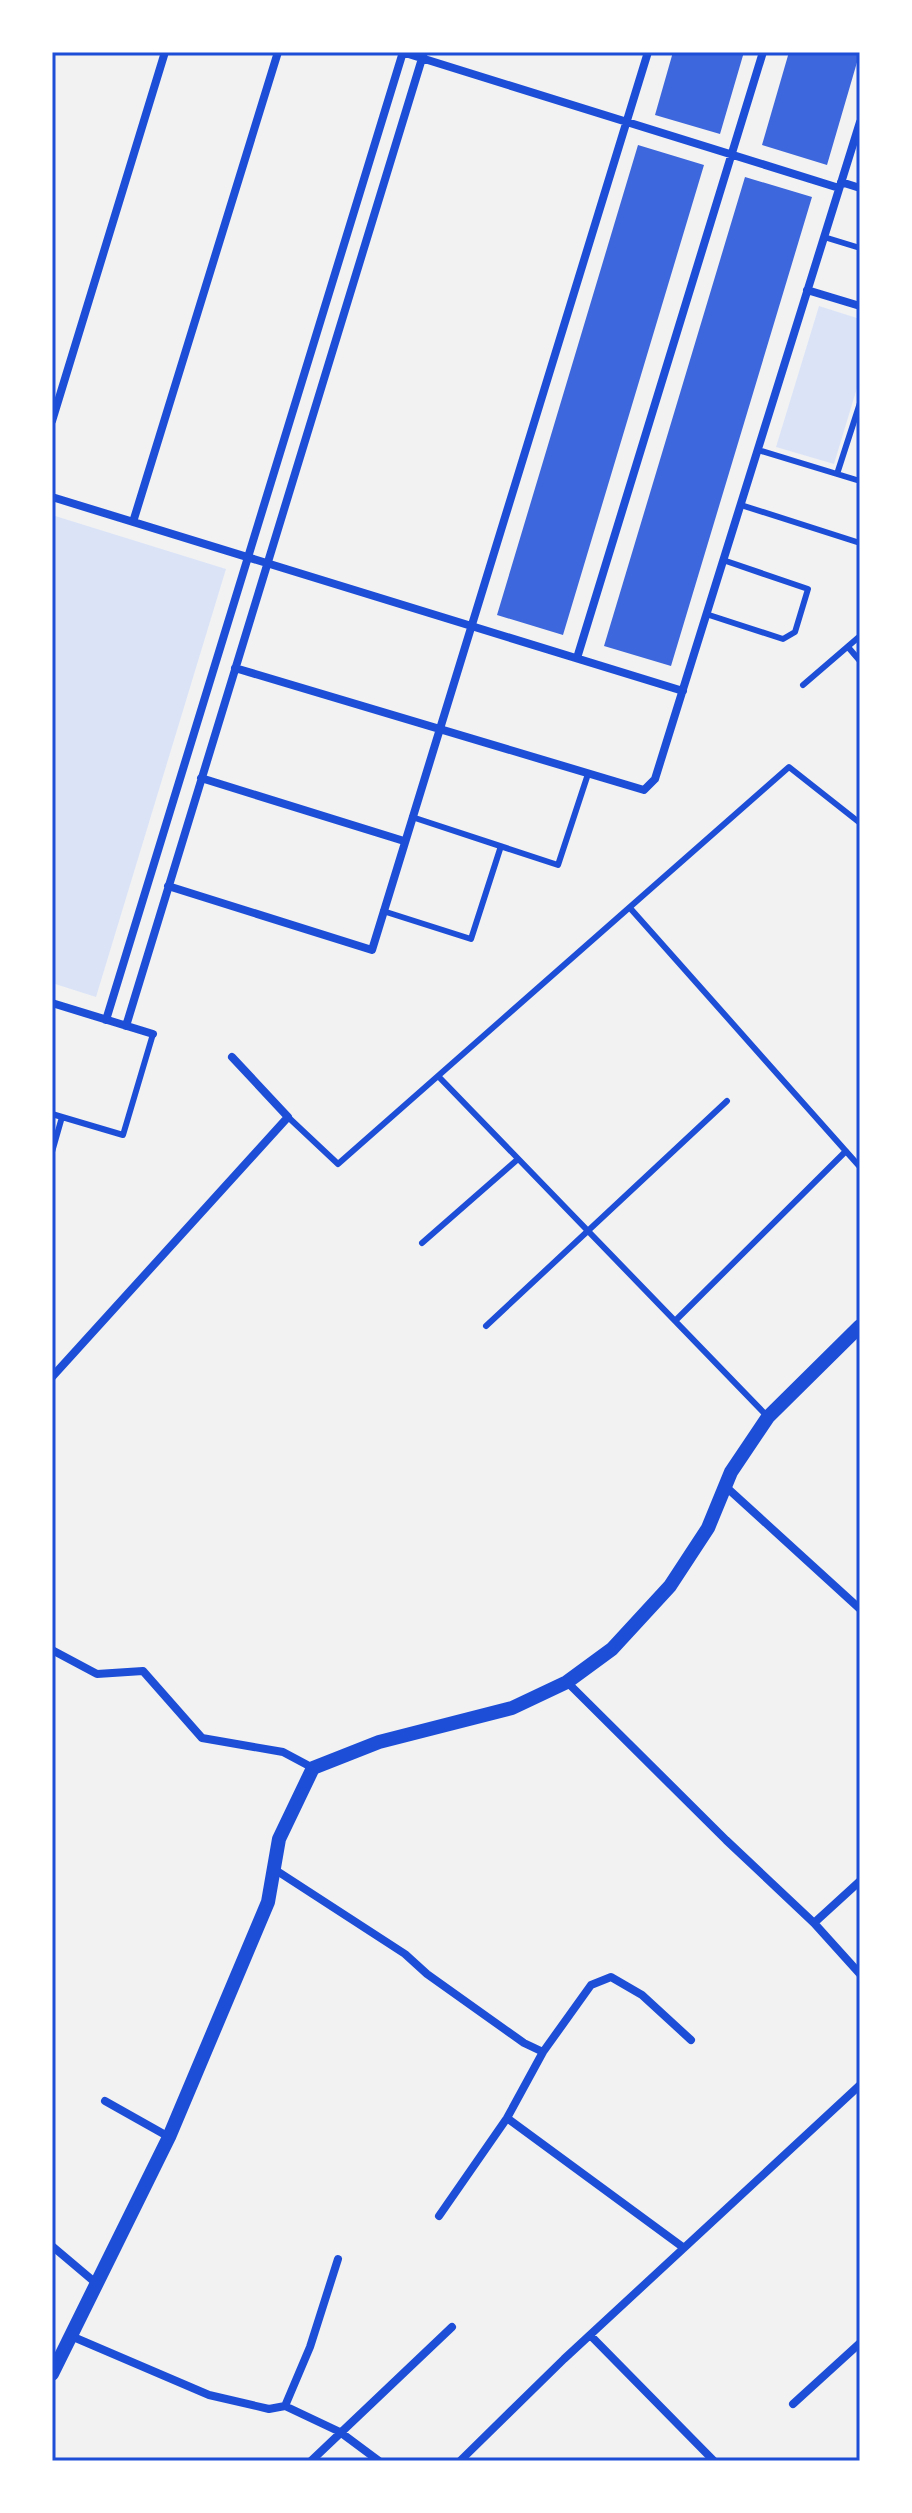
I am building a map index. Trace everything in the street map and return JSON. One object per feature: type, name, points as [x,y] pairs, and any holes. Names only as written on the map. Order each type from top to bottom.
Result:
[{"type":"street","points":[[52,421],[165,52]]},
{"type":"street","points":[[133,522],[278,52]]},
{"type":"street","points":[[106,1020],[403,52],[423,55],[732,154],[860,188]]},
{"type":"street","points":[[168,886],[372,950],[648,52]]},
{"type":"street","points":[[577,658],[763,52]]},
{"type":"street","points":[[126,1026],[423,55]]},
{"type":"street","points":[[235,668],[644,790],[655,779],[860,122]]},
{"type":"street","points":[[807,290],[860,306]]},
{"type":"street","points":[[52,497],[683,691]]},
{"type":"street","points":[[201,778],[404,841]]},
{"type":"street","points":[[52,1003],[153,1034]]},
{"type":"street","points":[[52,1377],[288,1117],[232,1057]]},
{"type":"street","points":[[52,2374],[169,2137],[268,1902],[279,1839],[313,1768],[379,1742],[512,1708],[567,1682],[612,1649],[670,1586],[708,1528],[731,1472],[768,1417],[860,1326]]},
{"type":"street","points":[[725,1486],[860,1609]]},
{"type":"street","points":[[52,1650],[97,1674],[143,1671],[202,1738],[283,1752],[313,1768]]},
{"type":"street","points":[[567,1682],[814,1923],[860,1974]]},
{"type":"street","points":[[274,1869],[405,1954],[475,2009],[524,2043],[543,2052]]},
{"type":"street","points":[[814,1923],[860,1881]]},
{"type":"street","points":[[439,2216],[507,2118],[543,2052],[591,1985],[611,1977],[642,1995],[691,2040]]},
{"type":"street","points":[[460,2461],[590,2335],[860,2085]]},
{"type":"street","points":[[105,2101],[169,2137]]},
{"type":"street","points":[[507,2118],[684,2248]]},
{"type":"street","points":[[52,2246],[97,2284]]},
{"type":"street","points":[[285,2406],[310,2347],[338,2259]]},
{"type":"street","points":[[311,2461],[452,2327]]},
{"type":"street","points":[[590,2335],[714,2461]]},
{"type":"street","points":[[71,2336],[209,2395],[269,2409],[285,2406],[340,2432],[379,2461]]},
{"type":"street","points":[[793,2404],[860,2343]]},
{"type":"lane","points":[[824,237],[860,248]]},
{"type":"lane","points":[[837,474],[857,421],[860,403]]},
{"type":"lane","points":[[758,450],[860,481]]},
{"type":"lane","points":[[741,505],[860,543]]},
{"type":"lane","points":[[706,614],[783,639],[795,632],[808,589],[723,560]]},
{"type":"lane","points":[[803,685],[860,636]]},
{"type":"lane","points":[[848,647],[860,661]]},
{"type":"lane","points":[[288,1117],[338,1164],[789,767],[860,823]]},
{"type":"lane","points":[[412,817],[558,865],[588,774]]},
{"type":"lane","points":[[383,911],[471,939],[501,846]]},
{"type":"lane","points":[[630,908],[860,1167]]},
{"type":"lane","points":[[52,1114],[123,1135],[153,1034]]},
{"type":"lane","points":[[439,1077],[768,1417]]},
{"type":"lane","points":[[486,1326],[727,1101]]},
{"type":"lane","points":[[52,1152],[62,1117]]},
{"type":"lane","points":[[675,1321],[846,1151]]},
{"type":"lane","points":[[422,1243],[518,1159]]},
{"type":"shaded area","points":[[819,306],[860,319],[860,378],[834,464],[776,447]]},
{"type":"shaded area","points":[[52,515],[226,569],[96,997],[52,983]]},
{"type":"building","points":[[673,52],[744,52],[720,134],[655,115]]},
{"type":"building","points":[[789,52],[860,52],[827,165],[762,145]]},
{"type":"building","points":[[638,145],[704,165],[563,635],[497,615]]},
{"type":"building","points":[[745,177],[812,197],[671,666],[604,646]]}]
